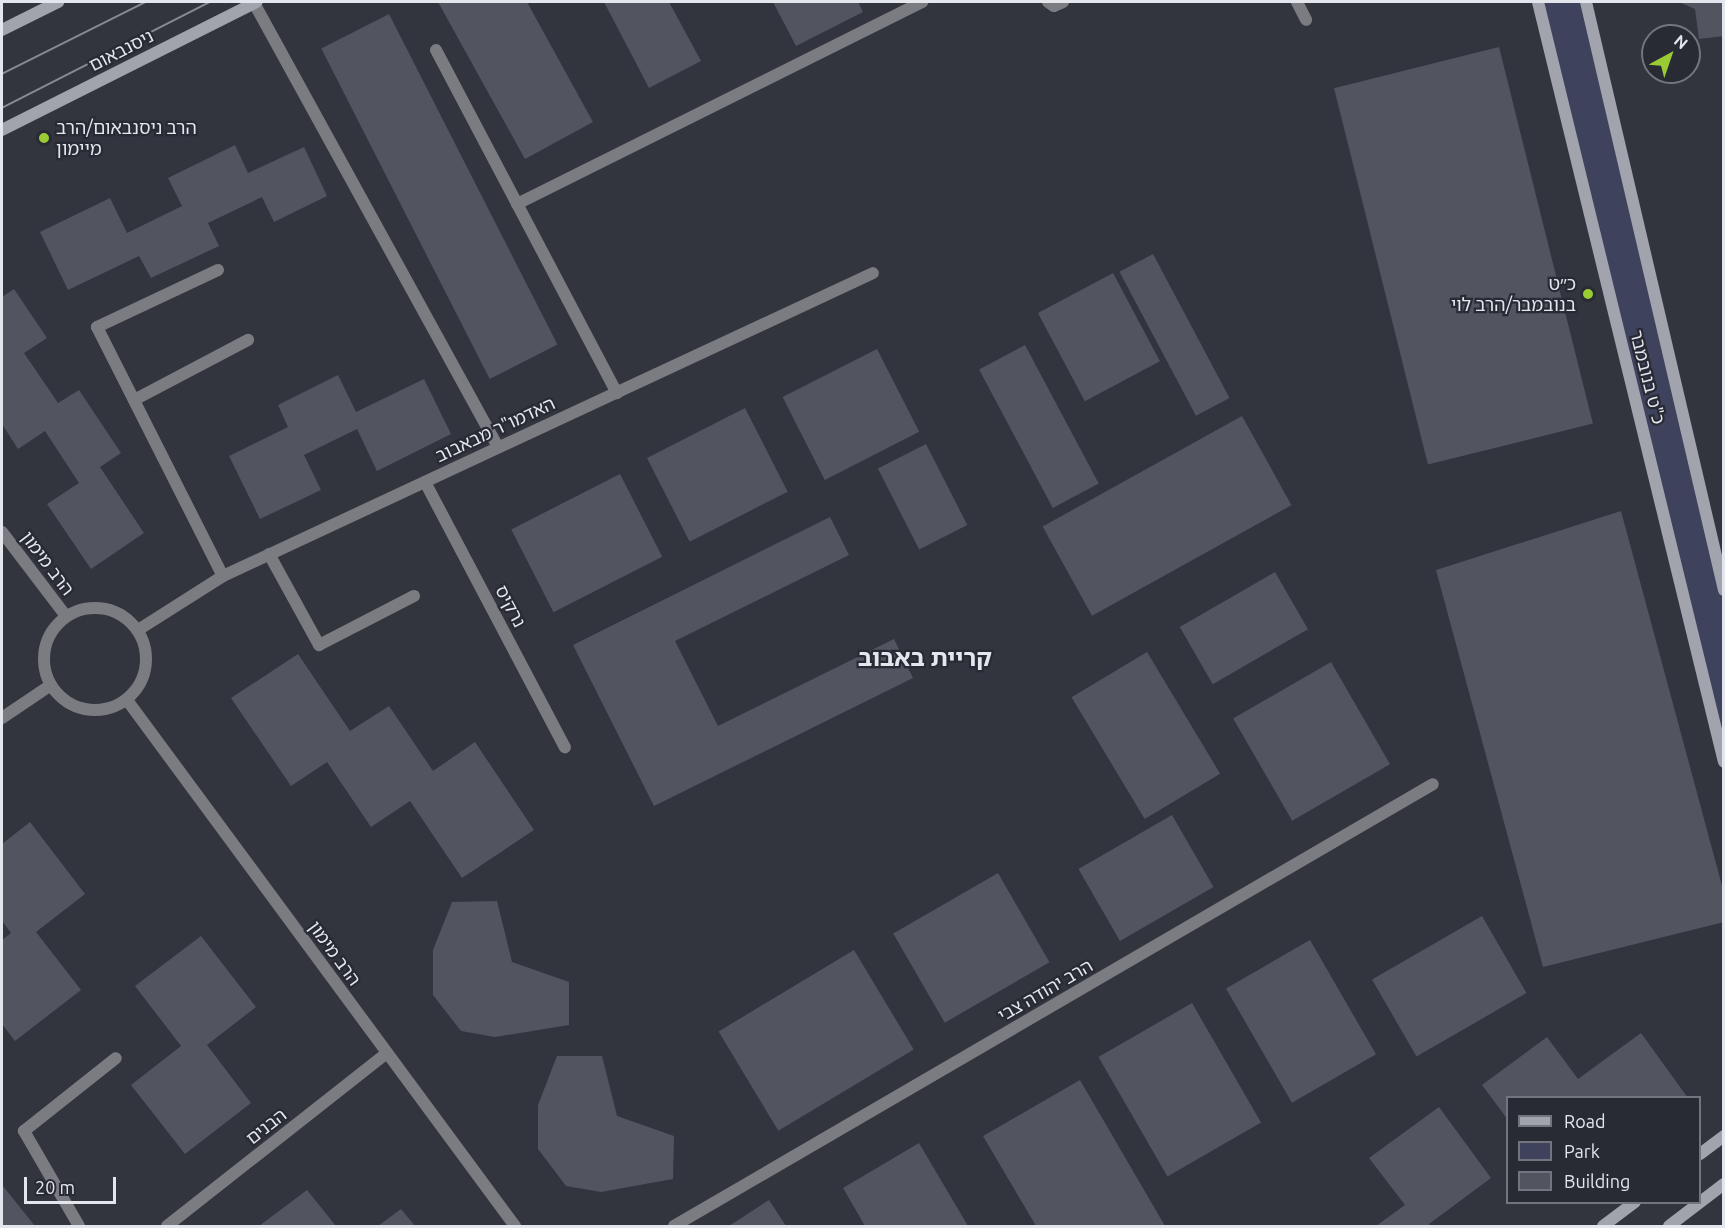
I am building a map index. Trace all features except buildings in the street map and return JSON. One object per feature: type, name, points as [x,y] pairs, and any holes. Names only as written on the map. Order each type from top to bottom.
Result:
[{"type":"street","points":[[2,30],[58,2]]},
{"type":"street","points":[[255,2],[498,447]]},
{"type":"street","name":"ניסנבאום","points":[[2,130],[255,2]]},
{"type":"street","points":[[517,204],[923,2]]},
{"type":"street","points":[[1048,2],[1054,6],[1063,2]]},
{"type":"street","points":[[1297,2],[1306,20]]},
{"type":"street","name":"כ\"ט בנובמבר","points":[[1538,2],[1724,762]]},
{"type":"street","name":"כ\"ט בנובמבר","points":[[1586,2],[1724,590]]},
{"type":"street","points":[[436,50],[616,393]]},
{"type":"street","points":[[218,270],[97,327],[223,576]]},
{"type":"street","name":"האדמו\"ר מבאבוב","points":[[138,630],[223,576],[873,273]]},
{"type":"street","points":[[134,400],[248,340]]},
{"type":"street","name":"נרקיס","points":[[424,482],[565,747]]},
{"type":"street","name":"הרב מימון","points":[[2,532],[66,616]]},
{"type":"street","points":[[269,554],[319,645],[414,596]]},
{"type":"street","points":[[97,607],[127,618],[138,630],[147,659],[145,675],[127,700],[94,711],[62,698],[51,685],[45,671],[47,640],[66,616],[97,607]]},
{"type":"street","points":[[2,718],[51,685]]},
{"type":"street","name":"הרב מימון","points":[[127,700],[515,1227]]},
{"type":"street","name":"הרב יהודה צבי","points":[[674,1227],[1433,784]]},
{"type":"street","name":"הבנים","points":[[167,1227],[387,1053]]},
{"type":"street","points":[[79,1227],[24,1131],[116,1058]]},
{"type":"street","points":[[1701,1153],[1724,1136]]},
{"type":"street","points":[[1701,1202],[1724,1184]]},
{"type":"street","points":[[1603,1227],[1634,1204]]},
{"type":"street","points":[[1668,1227],[1698,1204]]},
{"type":"green space","points":[[1538,2],[1586,2],[1723,590],[1723,762]]},
{"type":"tram line","points":[[2,74],[146,2]]},
{"type":"tram line","points":[[2,108],[210,2]]},
{"type":"place","name":"הרב ניסנבאום/הרב מיימון","points":[[44,138]]},
{"type":"place","name":"כ״ט בנובמבר/הרב לוי","points":[[1588,294]]},
{"type":"district","name":"קריית באבוב","points":[[925,658]]}]
